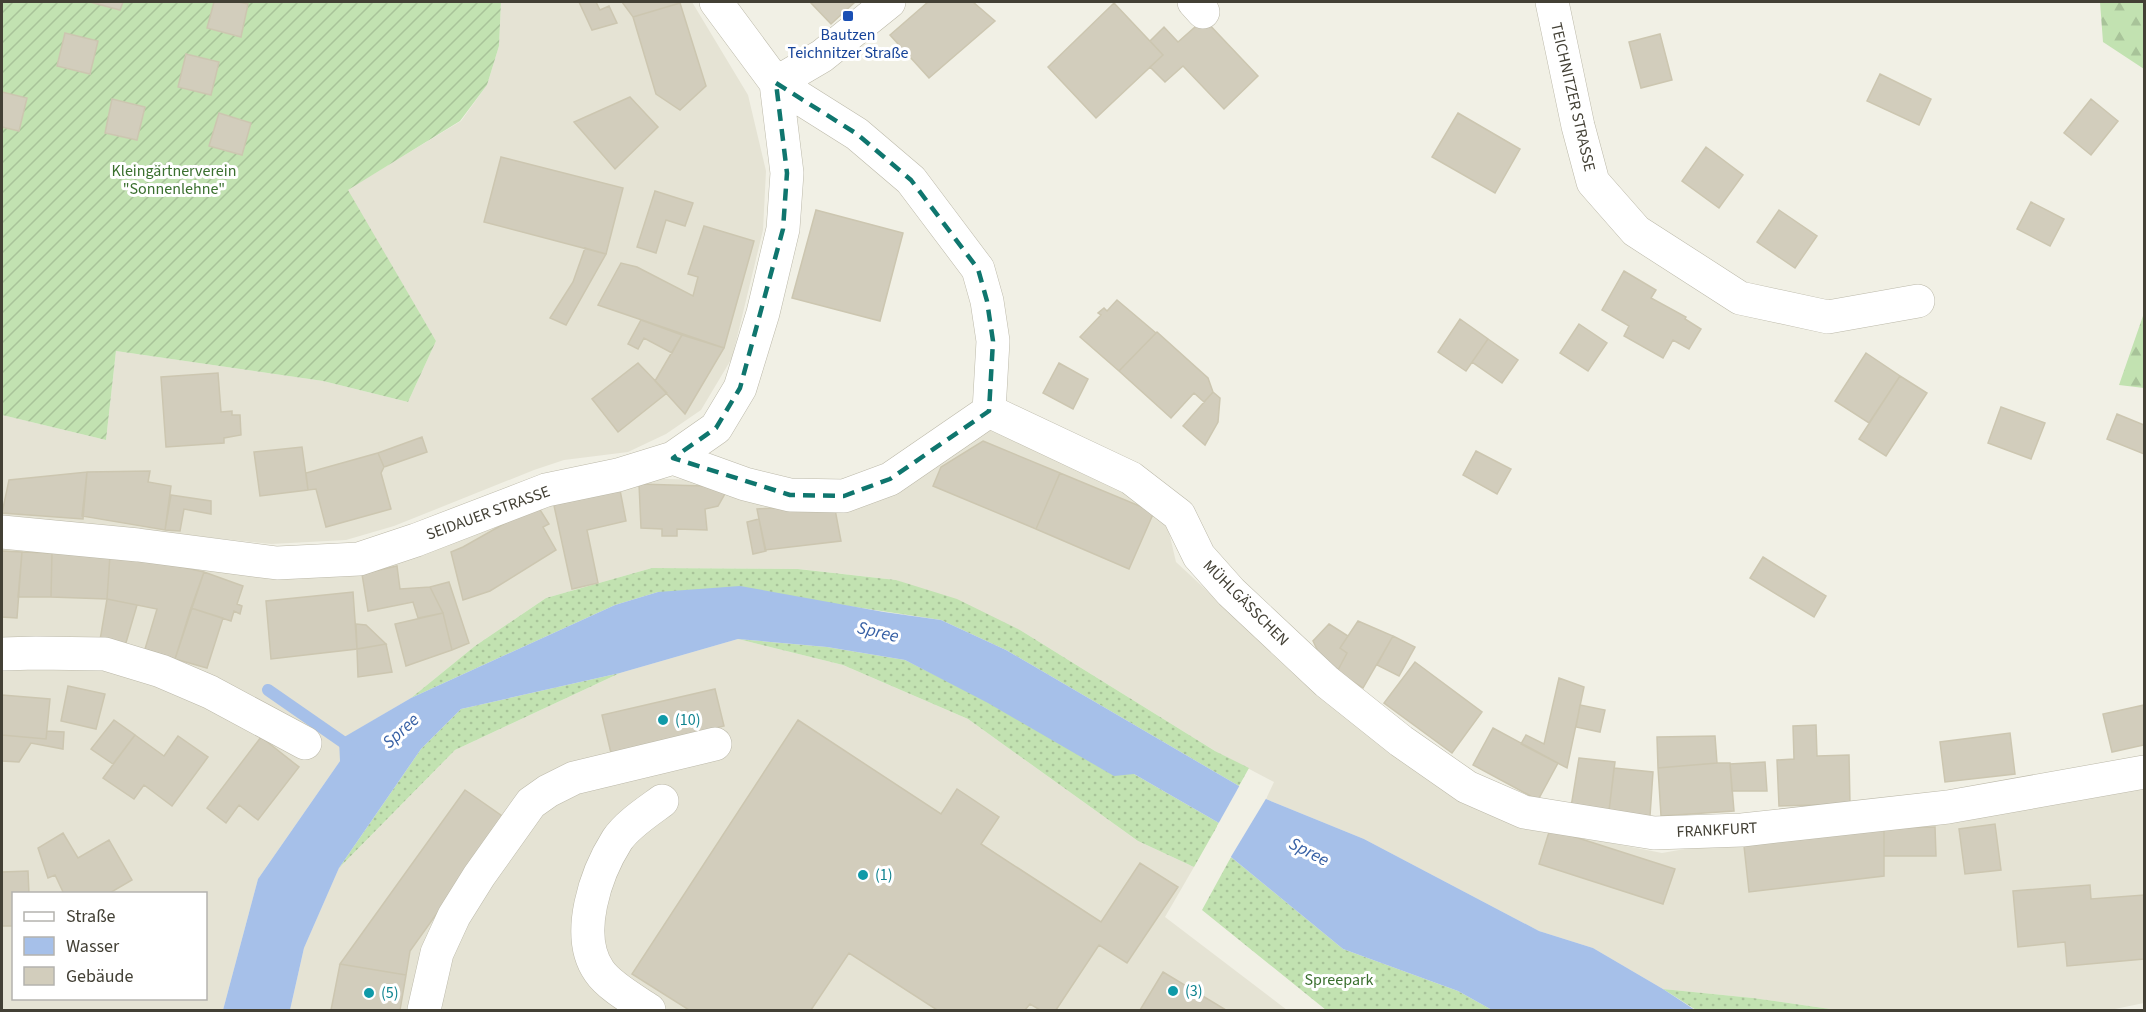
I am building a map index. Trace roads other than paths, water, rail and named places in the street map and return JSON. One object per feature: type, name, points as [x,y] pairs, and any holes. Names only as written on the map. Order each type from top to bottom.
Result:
[{"type":"street","points":[[673,458],[745,484],[790,495],[844,496],[890,479],[988,411],[993,341],[987,301],[978,269],[911,180],[857,134],[776,83],[716,2]]},
{"type":"street","points":[[776,83],[822,56],[890,2]]},
{"type":"street","name":"TEICHNITZER STRASSE","points":[[1552,2],[1578,126],[1593,182],[1636,231],[1740,298],[1828,317],[1917,300]]},
{"type":"street","name":"SEIDAUER STRASSE","points":[[2,532],[277,562],[359,559],[416,540],[546,489],[618,474],[673,458],[716,428],[740,388],[763,313],[783,229],[786,196],[787,174],[776,83]]},
{"type":"street","name":"MÜHLGÄSSCHEN","points":[[988,411],[1131,478],[1179,515],[1199,556],[1231,592],[1327,682]]},
{"type":"street","points":[[2,654],[105,654],[161,671],[210,692],[305,743]]},
{"type":"street","name":"FRANKFURT","points":[[1327,682],[1401,741],[1467,787],[1524,812],[1654,833],[1742,830],[1948,807],[2145,772]]},
{"type":"street","points":[[424,1011],[437,953],[454,916],[478,876],[531,803],[548,791],[574,778],[715,744]]},
{"type":"street","points":[[649,1011],[614,1001],[587,943],[591,903],[600,873],[618,838],[662,801]]},
{"type":"water","name":"Spree","points":[[740,586],[941,620],[1006,650],[1239,786],[1364,839],[1539,931],[1593,948],[1695,1010],[1492,1010],[1458,991],[1343,949],[1231,857],[1219,823],[1134,774],[1114,776],[988,703],[905,660],[827,647],[738,639],[620,673],[461,709],[421,749],[339,868],[304,948],[290,1010],[223,1010],[258,879],[340,761],[339,740],[411,698],[615,605],[658,592]]},
{"type":"waterway","points":[[268,690],[353,749]]},
{"type":"place","name":"Bautzen Teichnitzer Straße","points":[[848,16]]},
{"type":"place","name":"(10)","points":[[663,720]]},
{"type":"place","name":"(1)","points":[[863,875]]},
{"type":"place","name":"(3)","points":[[1173,991]]},
{"type":"place","name":"(5)","points":[[369,993]]},
{"type":"park label","name":"Kleingärtnerverein \"Sonnenlehne\"","points":[[174,180]]},
{"type":"park label","name":"Spreepark","points":[[1339,980]]}]
